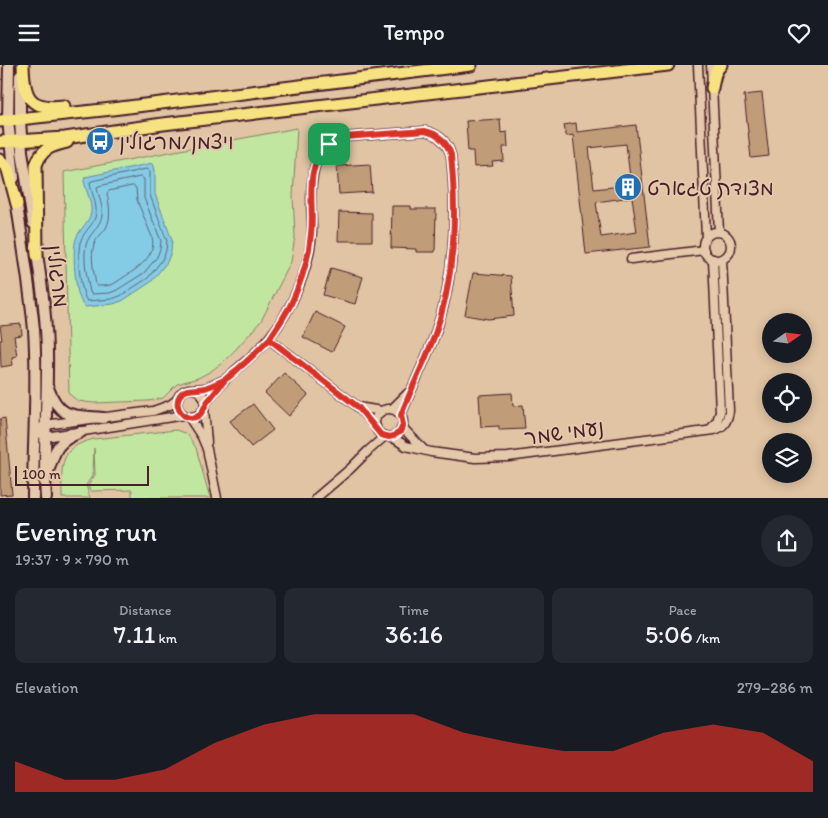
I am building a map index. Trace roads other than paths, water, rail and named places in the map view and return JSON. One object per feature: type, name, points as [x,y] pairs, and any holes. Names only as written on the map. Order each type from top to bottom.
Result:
[{"type":"main road","points":[[9,65],[9,120]]},
{"type":"main road","points":[[9,120],[22,65]]},
{"type":"main road","points":[[22,65],[25,91],[32,102],[44,107],[275,89]]},
{"type":"main road","points":[[9,120],[471,65]]},
{"type":"main road","points":[[7,145],[22,146],[65,138],[183,122],[668,65]]},
{"type":"main road","points":[[712,88],[717,68],[720,65]]},
{"type":"main road","name":"מרגולין","points":[[9,120],[7,145],[34,330],[33,498]]},
{"type":"main road","name":"מרגולין","points":[[9,120],[22,146],[45,325],[47,368],[46,498]]},
{"type":"main road","points":[[37,255],[36,165],[39,156],[46,149],[65,142],[107,132]]},
{"type":"main road","points":[[0,160],[8,170],[17,204]]},
{"type":"main road","points":[[47,384],[52,399],[60,410],[72,415],[103,418]]},
{"type":"main road","points":[[45,483],[59,444],[72,435],[81,432]]},
{"type":"street","points":[[698,65],[706,237],[703,245],[704,250],[713,259],[722,259],[729,254],[731,245],[728,236],[724,233],[719,231],[710,233],[706,237]]},
{"type":"street","points":[[711,65],[719,231]]},
{"type":"street","points":[[34,430],[81,432],[200,415],[226,379],[269,339],[291,303],[304,271],[309,250],[312,231],[311,189],[313,175],[315,164],[324,148],[335,139],[344,137],[425,131],[436,134],[449,148],[452,166],[454,212],[451,267],[434,336],[401,415]]},
{"type":"street","points":[[631,259],[704,250]]},
{"type":"street","points":[[710,430],[718,421],[720,412],[713,259]]},
{"type":"street","points":[[710,430],[721,428],[728,419],[729,411],[722,259]]},
{"type":"street","points":[[269,339],[358,407],[381,435],[388,436]]},
{"type":"street","points":[[46,431],[103,418],[153,411],[170,405],[178,399],[182,392],[206,387],[226,379]]},
{"type":"street","points":[[194,389],[203,395],[207,449],[217,498]]},
{"type":"street","points":[[392,409],[411,390]]},
{"type":"street","points":[[178,399],[179,410],[187,416],[202,437],[207,449]]},
{"type":"street","points":[[316,498],[368,451],[388,436],[400,432],[403,421],[401,415],[396,411],[388,409],[381,411],[358,407]]},
{"type":"street","points":[[368,451],[376,428],[376,418],[381,411]]},
{"type":"street","points":[[402,427],[423,449]]},
{"type":"street","name":"נעמי שמר","points":[[388,436],[406,445],[431,452],[475,458],[508,457],[710,430]]},
{"type":"water","points":[[153,163],[155,170],[155,194],[172,240],[171,252],[167,262],[151,282],[122,301],[86,307],[82,304],[79,296],[74,261],[76,239],[89,219],[91,212],[90,200],[84,181],[85,177]]},
{"type":"place","name":"ויצמן/מרגולין","points":[[100,141]]},
{"type":"place","name":"מצודת טגארט","points":[[628,187]]}]
